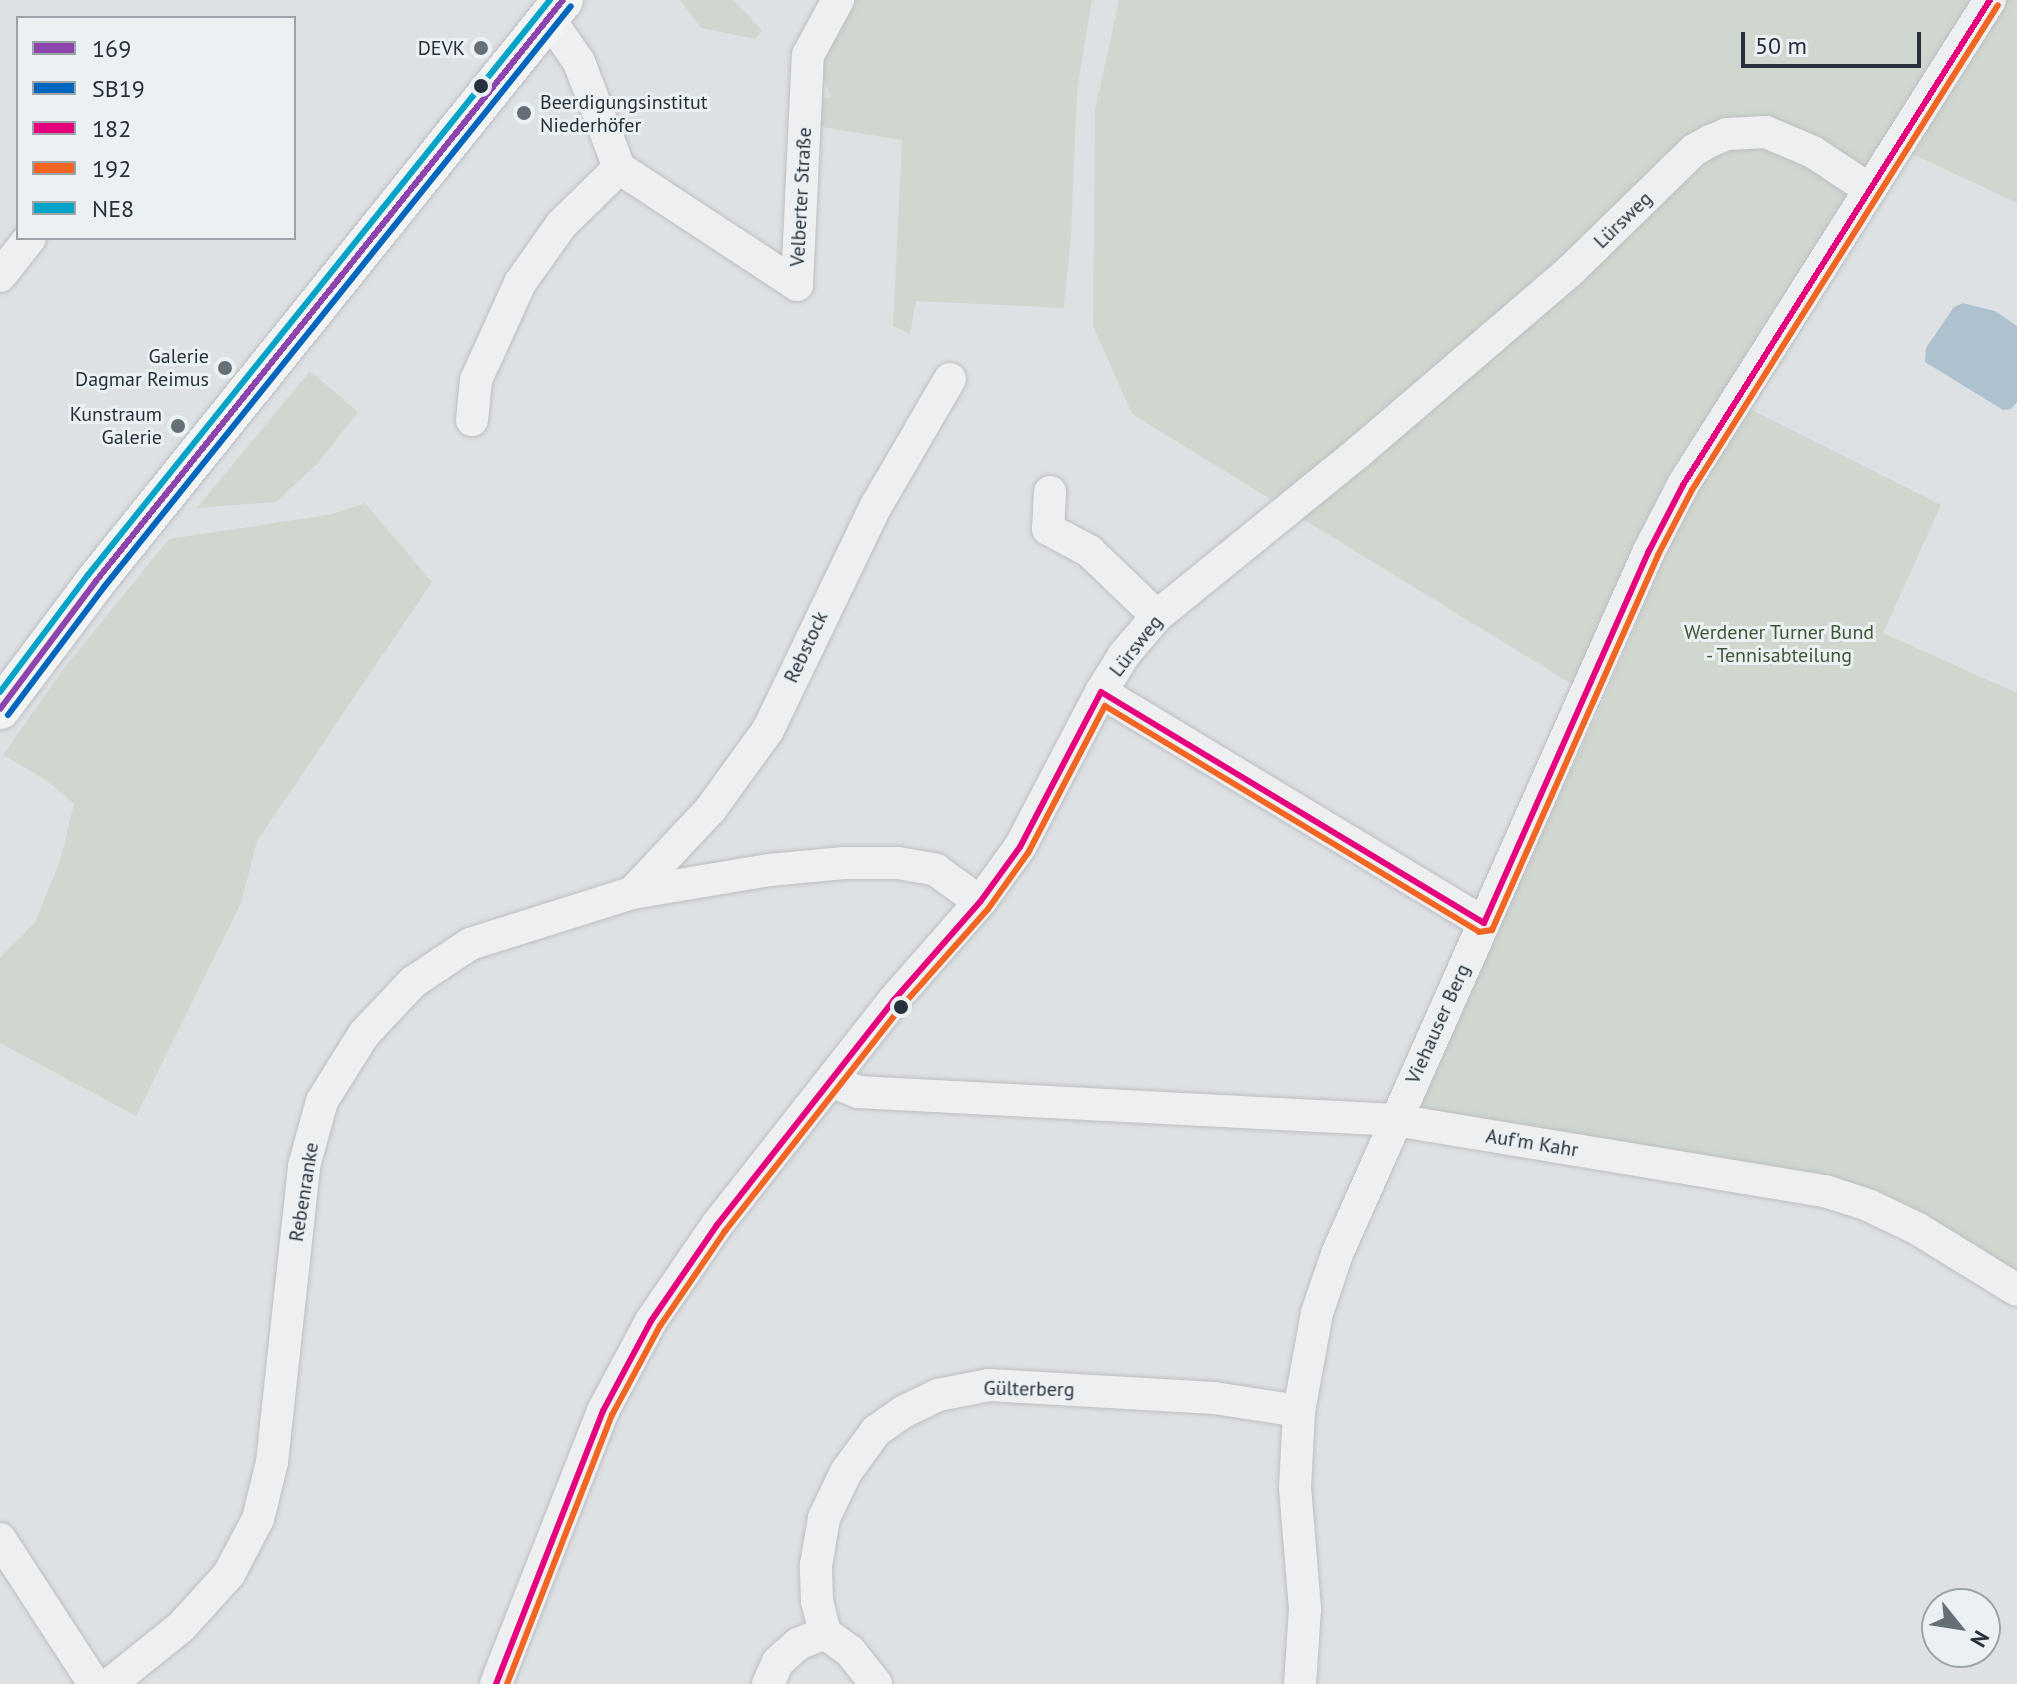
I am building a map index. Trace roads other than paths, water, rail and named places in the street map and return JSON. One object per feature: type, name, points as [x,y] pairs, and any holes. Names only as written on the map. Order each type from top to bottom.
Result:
[{"type":"main road","points":[[0,709],[96,581],[556,10]]},
{"type":"street","name":"Velberter Straße","points":[[619,168],[797,285],[808,55],[838,0]]},
{"type":"street","name":"Viehauser Berg","points":[[1300,1684],[1305,1609],[1295,1488],[1299,1411],[1324,1287],[1395,1120],[1649,551],[1683,485],[1990,0]]},
{"type":"street","points":[[472,420],[476,380],[520,283],[561,225],[619,168],[556,10]]},
{"type":"street","name":"Lürsweg","points":[[496,1684],[539,1567],[603,1411],[651,1321],[717,1225],[893,1001],[980,902],[1020,847],[1101,692],[1124,655],[1157,616],[1360,451],[1570,271],[1694,150],[1727,134],[1766,132],[1813,152],[1869,189]]},
{"type":"street","points":[[0,276],[28,240]]},
{"type":"street","name":"Rebstock","points":[[632,893],[710,810],[768,730],[876,506],[950,379]]},
{"type":"street","points":[[1050,492],[1048,529],[1089,551],[1157,616]]},
{"type":"street","points":[[1101,692],[1484,923]]},
{"type":"street","name":"Rebenranke","points":[[110,1684],[181,1627],[229,1574],[258,1519],[272,1462],[304,1166],[322,1101],[364,1034],[413,982],[470,944],[632,893],[770,870],[844,863],[898,863],[936,870],[980,902]]},
{"type":"street","name":"Auf'm Kahr","points":[[831,1081],[858,1092],[1395,1120],[1825,1191],[1868,1205],[1918,1229],[2017,1290]]},
{"type":"street","name":"Gülterberg","points":[[825,1633],[817,1601],[816,1565],[824,1518],[846,1472],[876,1431],[938,1395],[989,1385],[1044,1387],[1214,1398],[1299,1411]]},
{"type":"street","points":[[0,1539],[94,1684]]},
{"type":"street","points":[[768,1684],[778,1662],[798,1644],[825,1633],[850,1651],[876,1684]]},
{"type":"water","points":[[1963,303],[1995,311],[2017,326],[2017,402],[2011,409],[2003,410],[1925,362],[1926,348],[1954,307]]},
{"type":"place","name":"DEVK","points":[[481,48]]},
{"type":"place","name":"Beerdigungsinstitut Niederhöfer","points":[[524,113]]},
{"type":"place","name":"Galerie Dagmar Reimus","points":[[225,368]]},
{"type":"place","name":"Kunstraum Galerie","points":[[178,426]]},
{"type":"park label","name":"Werdener Turner Bund - Tennisabteilung","points":[[1779,644]]}]
